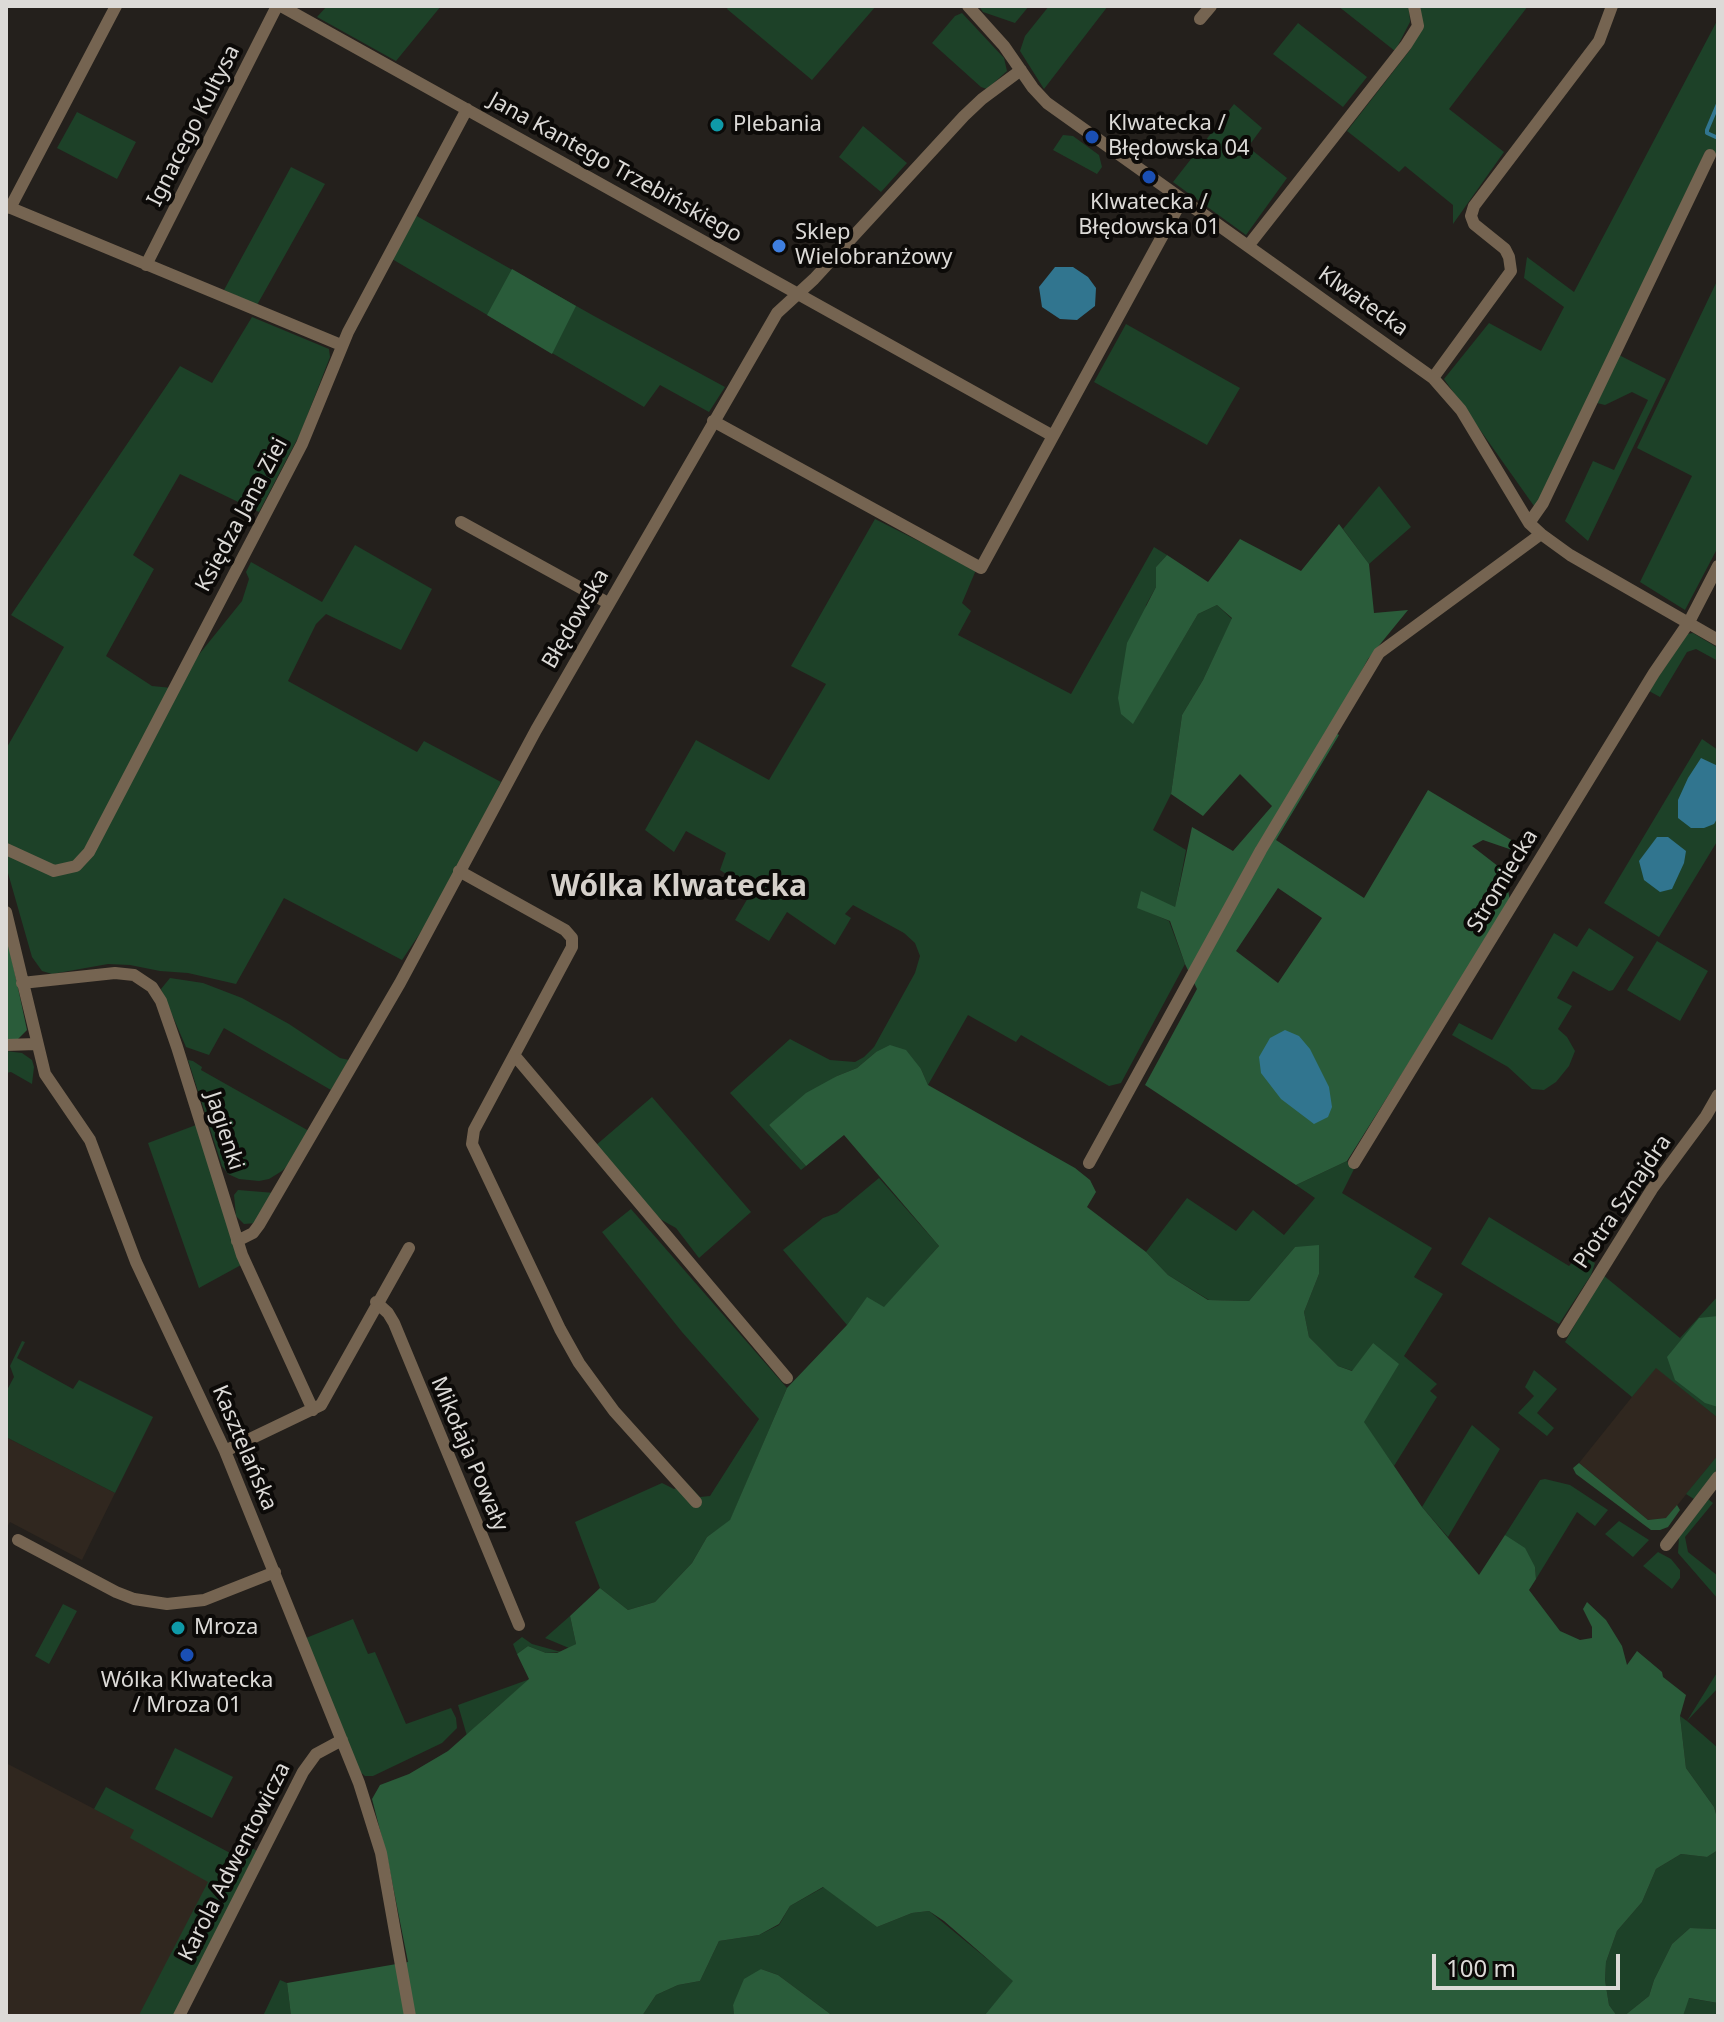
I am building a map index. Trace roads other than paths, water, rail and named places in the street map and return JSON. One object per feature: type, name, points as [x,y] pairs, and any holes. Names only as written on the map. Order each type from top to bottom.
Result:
[{"type":"street","points":[[116,6],[8,207],[341,345]]},
{"type":"street","name":"Jana Kantego Trzebińskiego","points":[[279,6],[1053,436]]},
{"type":"street","name":"Ignacego Kultysa","points":[[146,265],[279,6]]},
{"type":"street","name":"Klwatecka","points":[[968,6],[1004,46],[1047,103],[1433,378],[1461,410],[1529,523],[1541,534],[1570,555],[1718,640]]},
{"type":"street","points":[[1200,19],[1211,6]]},
{"type":"street","points":[[1248,246],[1406,45],[1418,26],[1414,6]]},
{"type":"street","points":[[1433,378],[1511,271],[1505,249],[1474,224],[1471,216],[1474,206],[1599,41],[1612,6]]},
{"type":"street","name":"Błędowska","points":[[237,1241],[253,1233],[259,1225],[400,983],[608,603],[777,313],[964,116],[1021,70]]},
{"type":"street","name":"Księdza Jana Ziei","points":[[6,849],[54,871],[76,866],[89,852],[302,444],[341,345],[467,109]]},
{"type":"street","points":[[1529,523],[1543,503],[1710,155]]},
{"type":"street","points":[[713,421],[981,568],[1182,200]]},
{"type":"street","points":[[461,522],[608,603]]},
{"type":"street","points":[[1089,1163],[1261,850],[1379,653],[1541,534]]},
{"type":"street","name":"Stromiecka","points":[[1354,1163],[1654,673],[1689,622],[1718,566]]},
{"type":"street","points":[[459,871],[555,924],[572,938],[570,956],[472,1136],[475,1152],[579,1363],[614,1411],[696,1502]]},
{"type":"street","name":"Kasztelańska","points":[[6,912],[36,1044],[49,1081],[90,1140],[136,1262],[225,1451],[365,1799],[381,1853],[410,2016]]},
{"type":"street","name":"Jagienki","points":[[22,983],[115,973],[134,975],[152,987],[161,1001],[177,1047],[247,1269],[313,1410]]},
{"type":"street","points":[[6,1045],[36,1044]]},
{"type":"street","points":[[515,1056],[787,1378]]},
{"type":"street","name":"Piotra Sznajdra","points":[[1563,1332],[1652,1189],[1718,1095]]},
{"type":"street","points":[[225,1451],[321,1405],[409,1248]]},
{"type":"street","name":"Mikołaja Powały","points":[[376,1302],[394,1323],[519,1625]]},
{"type":"street","points":[[1666,1545],[1718,1477]]},
{"type":"street","points":[[18,1540],[116,1592],[134,1599],[167,1604],[204,1600],[275,1572]]},
{"type":"street","name":"Karola Adwentowicza","points":[[179,2016],[303,1772],[316,1754],[342,1740]]},
{"type":"water","points":[[1055,267],[1073,267],[1088,277],[1096,288],[1095,306],[1077,320],[1060,319],[1042,307],[1039,287]]},
{"type":"water","points":[[1701,758],[1718,766],[1718,817],[1714,824],[1691,828],[1678,818],[1678,800]]},
{"type":"water","points":[[1657,837],[1668,837],[1686,851],[1672,889],[1660,892],[1644,880],[1639,861]]},
{"type":"water","points":[[1285,1030],[1299,1036],[1310,1049],[1329,1087],[1332,1107],[1328,1117],[1314,1124],[1281,1099],[1261,1073],[1259,1057],[1270,1038]]},
{"type":"waterway","points":[[1718,104],[1707,130],[1707,133],[1718,138]]},
{"type":"place","name":"Plebania","points":[[717,125]]},
{"type":"place","name":"Klwatecka / Błędowska 04","points":[[1092,137]]},
{"type":"place","name":"Klwatecka / Błędowska 01","points":[[1149,177]]},
{"type":"place","name":"Sklep Wielobranżowy","points":[[779,246]]},
{"type":"place","name":"Mroza","points":[[178,1628]]},
{"type":"place","name":"Wólka Klwatecka / Mroza 01","points":[[187,1655]]},
{"type":"district","name":"Wólka Klwatecka","points":[[679,887]]}]
